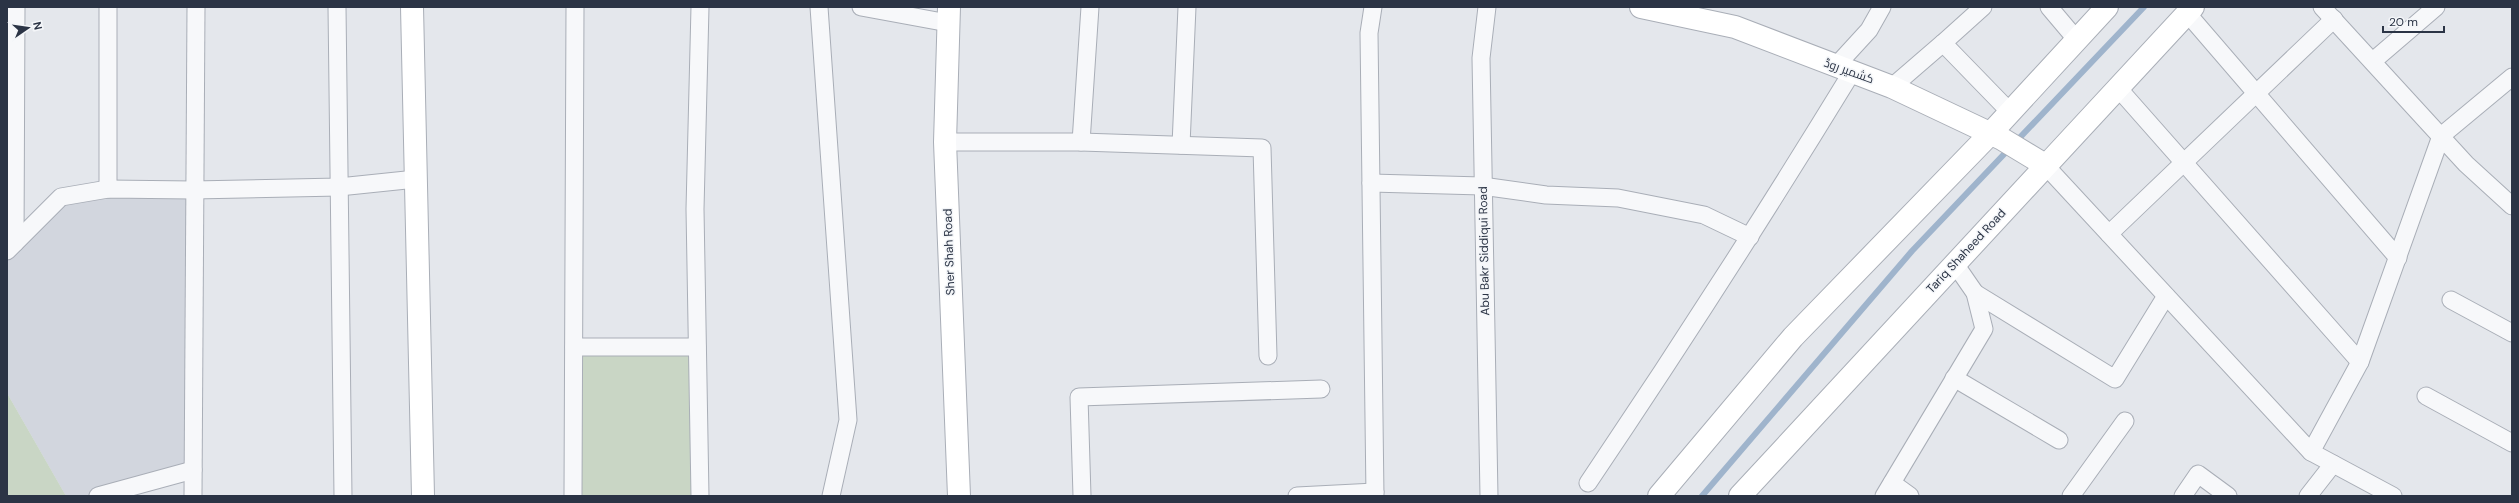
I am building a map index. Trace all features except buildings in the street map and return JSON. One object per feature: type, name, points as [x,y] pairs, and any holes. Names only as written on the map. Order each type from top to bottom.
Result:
[{"type":"main road","points":[[412,7],[423,496]]},
{"type":"main road","name":"کشمیر روڈ","points":[[1641,7],[1666,10],[1735,27],[1892,87],[1996,137],[2044,166]]},
{"type":"main road","points":[[1660,496],[1793,337],[1996,137],[2010,112],[2107,7]]},
{"type":"main road","name":"Tariq Shaheed Road","points":[[1740,496],[2190,10]]},
{"type":"main road","name":"Sher Shah Road","points":[[948,15],[945,142],[959,496]]},
{"type":"street","points":[[11,247],[11,96],[16,7]]},
{"type":"street","points":[[108,7],[108,189]]},
{"type":"street","points":[[193,496],[193,190],[196,7]]},
{"type":"street","points":[[337,7],[343,496]]},
{"type":"street","points":[[573,496],[575,7]]},
{"type":"street","points":[[700,7],[695,209],[700,496]]},
{"type":"street","points":[[819,7],[848,420],[831,496]]},
{"type":"street","points":[[861,7],[948,15]]},
{"type":"street","points":[[1081,142],[1090,7]]},
{"type":"street","points":[[1181,145],[1187,7]]},
{"type":"street","points":[[1297,496],[1375,494],[1368,33],[1373,7]]},
{"type":"street","name":"Abu Bakr Siddiqui Road","points":[[1487,7],[1481,58],[1482,186],[1489,496]]},
{"type":"street","points":[[1588,483],[1750,237],[1844,69],[1882,7]]},
{"type":"street","points":[[1892,87],[1983,7]]},
{"type":"street","points":[[2049,7],[2076,39]]},
{"type":"street","points":[[2322,7],[2466,164],[2512,206]]},
{"type":"street","points":[[2372,61],[2436,7]]},
{"type":"street","points":[[2190,10],[2256,93],[2398,258]]},
{"type":"street","points":[[2109,234],[2334,19]]},
{"type":"street","points":[[1942,44],[2010,112]]},
{"type":"street","points":[[2311,452],[2360,362],[2441,136],[2512,77]]},
{"type":"street","points":[[2118,88],[2360,362]]},
{"type":"street","points":[[945,142],[1081,142],[1262,148],[1268,356]]},
{"type":"street","points":[[2044,166],[2311,452],[2393,496]]},
{"type":"street","points":[[11,247],[61,197],[108,189],[193,190],[339,187],[416,179]]},
{"type":"street","points":[[1371,183],[1482,186],[1546,195],[1618,198],[1704,215],[1750,237]]},
{"type":"street","points":[[1910,496],[1888,490],[1984,330],[1975,292],[1955,264]]},
{"type":"street","points":[[1975,292],[2115,379],[2166,296]]},
{"type":"street","points":[[2451,300],[2512,333]]},
{"type":"street","points":[[574,347],[697,347]]},
{"type":"street","points":[[1954,378],[2059,440]]},
{"type":"street","points":[[1082,496],[1079,396],[1321,389]]},
{"type":"street","points":[[2426,396],[2512,443]]},
{"type":"street","points":[[2071,496],[2125,421]]},
{"type":"street","points":[[2308,496],[2333,464]]},
{"type":"street","points":[[98,496],[192,470]]},
{"type":"street","points":[[2183,496],[2198,474],[2228,496]]},
{"type":"shaded area","points":[[193,194],[194,469],[98,496],[66,496],[7,393],[7,252],[60,195]]},
{"type":"green space","points":[[574,347],[697,347],[700,496],[573,496]]},
{"type":"green space","points":[[7,393],[66,496],[7,496]]},
{"type":"waterway","points":[[1702,496],[1912,251],[2144,7]]}]
